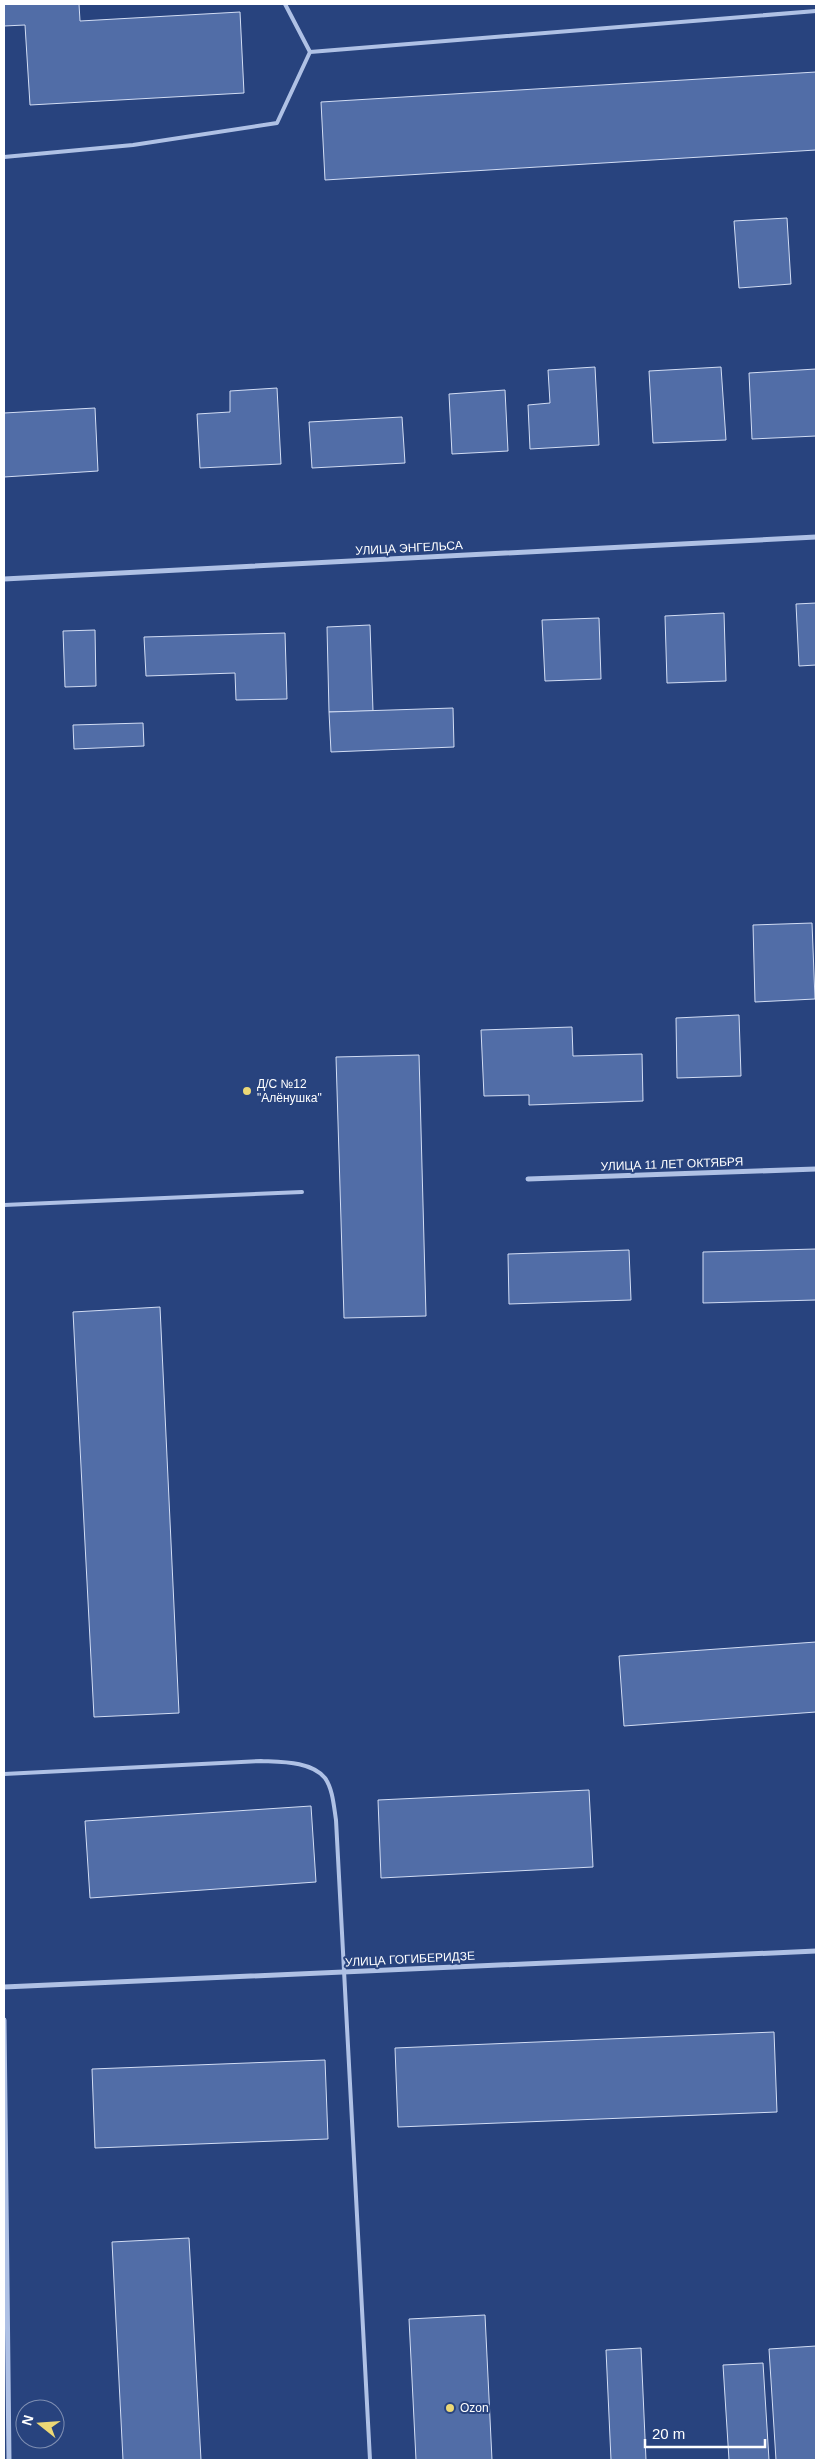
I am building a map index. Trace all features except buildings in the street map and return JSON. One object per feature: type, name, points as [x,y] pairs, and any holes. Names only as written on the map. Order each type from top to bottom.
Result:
[{"type":"street","name":"УЛИЦА ЭНГЕЛЬСА","points":[[4,579],[816,537]]},
{"type":"street","name":"УЛИЦА 11 ЛЕТ ОКТЯБРЯ","points":[[528,1179],[816,1169]]},
{"type":"street","name":"УЛИЦА ГОГИБЕРИДЗЕ","points":[[4,1987],[816,1951]]},
{"type":"street","points":[[4,2020],[9,2460]]},
{"type":"lane","points":[[285,4],[310,52]]},
{"type":"lane","points":[[310,52],[816,11]]},
{"type":"lane","points":[[4,157],[133,145],[278,123],[310,52]]},
{"type":"lane","points":[[4,1205],[302,1192]]},
{"type":"lane","points":[[4,1774],[261,1761],[291,1763],[310,1768],[325,1778],[332,1798],[336,1820],[346,1972],[370,2460]]},
{"type":"place","name":"Д/С №12 \"Алёнушка\"","points":[[247,1091]]},
{"type":"place","name":"Ozon","points":[[450,2408]]}]
